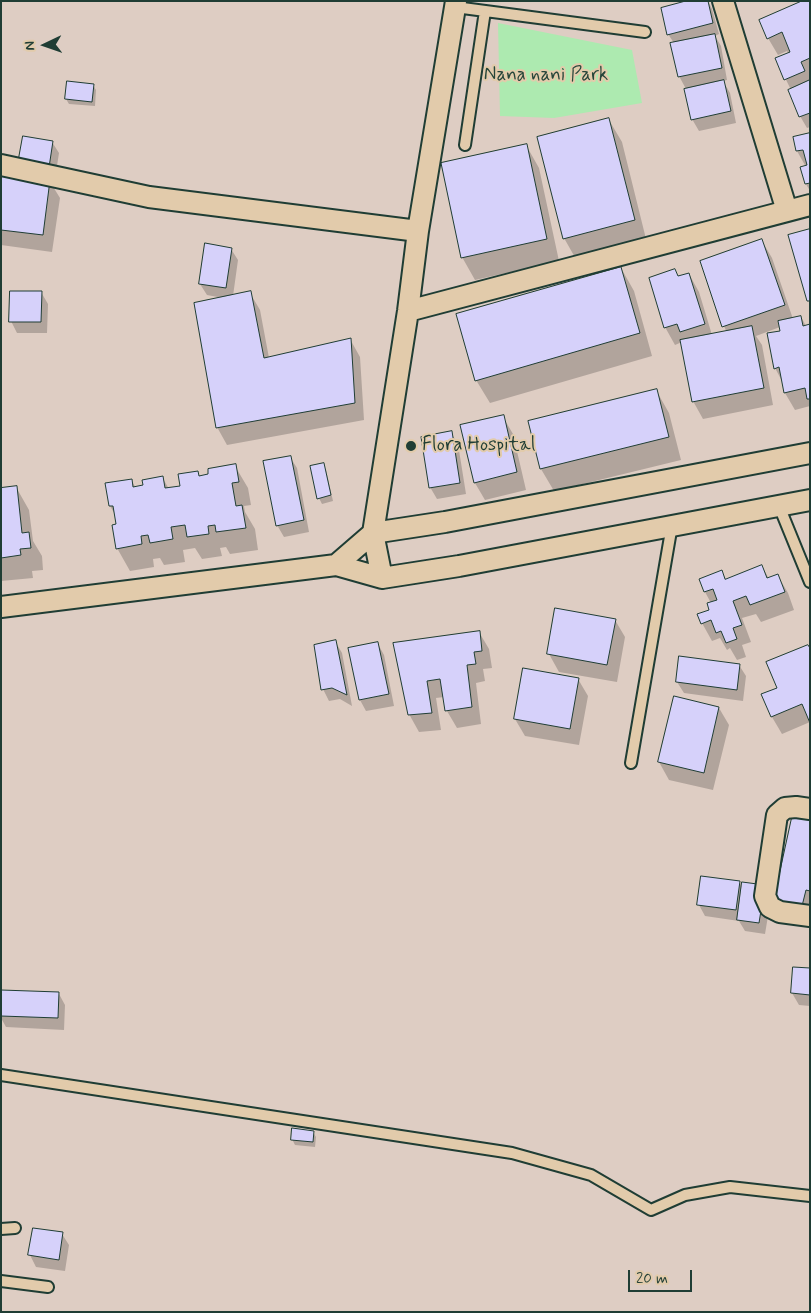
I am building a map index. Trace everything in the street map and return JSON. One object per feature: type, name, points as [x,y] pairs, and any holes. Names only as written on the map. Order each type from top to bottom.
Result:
[{"type":"street","points":[[723,1],[787,211]]},
{"type":"street","points":[[382,578],[373,533],[408,312],[418,231],[456,4]]},
{"type":"street","points":[[1,165],[149,197],[418,231]]},
{"type":"street","points":[[408,312],[810,205]]},
{"type":"street","points":[[336,565],[373,533],[454,520],[810,453]]},
{"type":"street","points":[[1,607],[336,565],[382,578],[469,564],[810,500]]},
{"type":"street","points":[[810,809],[785,808],[777,815],[765,896],[770,907],[780,912],[810,916]]},
{"type":"lane","points":[[456,4],[485,11],[645,32]]},
{"type":"lane","points":[[465,145],[485,11]]},
{"type":"lane","points":[[780,506],[810,582]]},
{"type":"lane","points":[[631,763],[672,525]]},
{"type":"lane","points":[[1,1076],[512,1153],[592,1176],[651,1210],[685,1195],[730,1187],[810,1196]]},
{"type":"lane","points":[[1,1229],[14,1228]]},
{"type":"lane","points":[[1,1281],[48,1287]]},
{"type":"green space","name":"Nana nani Park","points":[[498,23],[632,50],[642,103],[554,118],[500,116]]},
{"type":"building","points":[[686,1],[708,1],[713,23],[667,35],[661,8]]},
{"type":"building","points":[[802,1],[810,1],[810,58],[801,62],[805,71],[784,80],[775,58],[790,52],[782,32],[767,39],[759,20]]},
{"type":"building","points":[[715,34],[722,68],[678,77],[670,43]]},
{"type":"building","points":[[724,80],[731,111],[691,120],[684,89]]},
{"type":"building","points":[[810,80],[810,113],[799,117],[788,90]]},
{"type":"building","points":[[67,81],[94,84],[92,102],[65,99]]},
{"type":"building","points":[[609,118],[635,220],[563,239],[537,137]]},
{"type":"building","points":[[810,133],[810,183],[805,184],[800,167],[807,165],[803,150],[796,151],[793,137]]},
{"type":"building","points":[[23,136],[53,141],[48,174],[17,169]]},
{"type":"building","points":[[527,144],[547,239],[461,258],[441,163]]},
{"type":"building","points":[[1,173],[50,180],[43,235],[1,230]]},
{"type":"building","points":[[810,229],[810,301],[807,301],[788,235]]},
{"type":"building","points":[[762,239],[785,305],[722,327],[700,261]]},
{"type":"building","points":[[205,243],[232,248],[226,288],[199,284]]},
{"type":"building","points":[[621,267],[640,333],[475,381],[456,314]]},
{"type":"building","points":[[675,269],[678,276],[689,273],[705,324],[680,332],[677,324],[664,328],[649,278]]},
{"type":"building","points":[[10,291],[42,291],[41,322],[9,322]]},
{"type":"building","points":[[251,291],[264,358],[351,338],[355,403],[216,428],[194,303]]},
{"type":"building","points":[[801,316],[803,326],[810,324],[810,399],[807,399],[805,388],[784,393],[779,367],[774,369],[767,333],[780,331],[778,321]]},
{"type":"building","points":[[752,326],[764,388],[692,402],[680,340]]},
{"type":"building","points":[[657,389],[669,437],[540,469],[528,421]]},
{"type":"building","points":[[504,415],[517,472],[474,483],[460,425]]},
{"type":"building","points":[[452,431],[460,483],[429,488],[421,437]]},
{"type":"building","points":[[291,456],[304,520],[276,526],[263,461]]},
{"type":"building","points":[[324,463],[331,495],[317,499],[310,466]]},
{"type":"building","points":[[236,464],[239,482],[232,483],[236,506],[242,505],[246,528],[216,532],[215,525],[208,526],[209,534],[187,537],[185,525],[171,527],[173,539],[150,543],[148,535],[141,536],[142,544],[116,549],[112,525],[116,524],[113,506],[109,506],[105,483],[132,479],[133,487],[143,485],[142,480],[163,476],[165,488],[180,486],[178,474],[198,471],[199,476],[208,474],[208,469]]},
{"type":"building","points":[[17,486],[22,533],[29,532],[31,548],[20,549],[21,555],[1,558],[1,488]]},
{"type":"building","points":[[762,565],[767,578],[778,574],[785,592],[750,605],[746,596],[733,601],[742,625],[733,628],[737,639],[726,643],[721,631],[716,633],[711,620],[701,624],[697,614],[709,610],[707,603],[717,600],[713,589],[704,592],[699,579],[722,570],[725,579]]},
{"type":"building","points":[[555,608],[616,619],[607,665],[547,654]]},
{"type":"building","points":[[480,631],[482,651],[474,652],[476,664],[467,665],[472,707],[445,711],[440,679],[427,681],[432,713],[408,715],[393,643]]},
{"type":"building","points":[[336,640],[347,695],[332,688],[321,690],[314,645]]},
{"type":"building","points":[[378,642],[389,694],[359,700],[348,648]]},
{"type":"building","points":[[808,645],[810,648],[810,723],[802,704],[771,717],[761,694],[777,688],[766,662]]},
{"type":"building","points":[[679,656],[740,664],[737,690],[676,682]]},
{"type":"building","points":[[523,668],[579,678],[570,729],[514,719]]},
{"type":"building","points":[[674,696],[719,707],[704,773],[658,762]]},
{"type":"building","points":[[793,813],[810,816],[810,891],[806,890],[802,906],[774,900]]},
{"type":"building","points":[[701,876],[740,881],[736,910],[697,905]]},
{"type":"building","points":[[742,882],[765,885],[759,923],[737,920]]},
{"type":"building","points":[[793,967],[810,968],[810,995],[791,993]]},
{"type":"building","points":[[1,990],[59,992],[58,1018],[1,1016]]},
{"type":"building","points":[[292,1128],[314,1131],[313,1142],[291,1140]]},
{"type":"building","points":[[33,1228],[63,1232],[59,1260],[28,1255]]},
{"type":"place","name":"Flora Hospital","points":[[411,446]]}]
